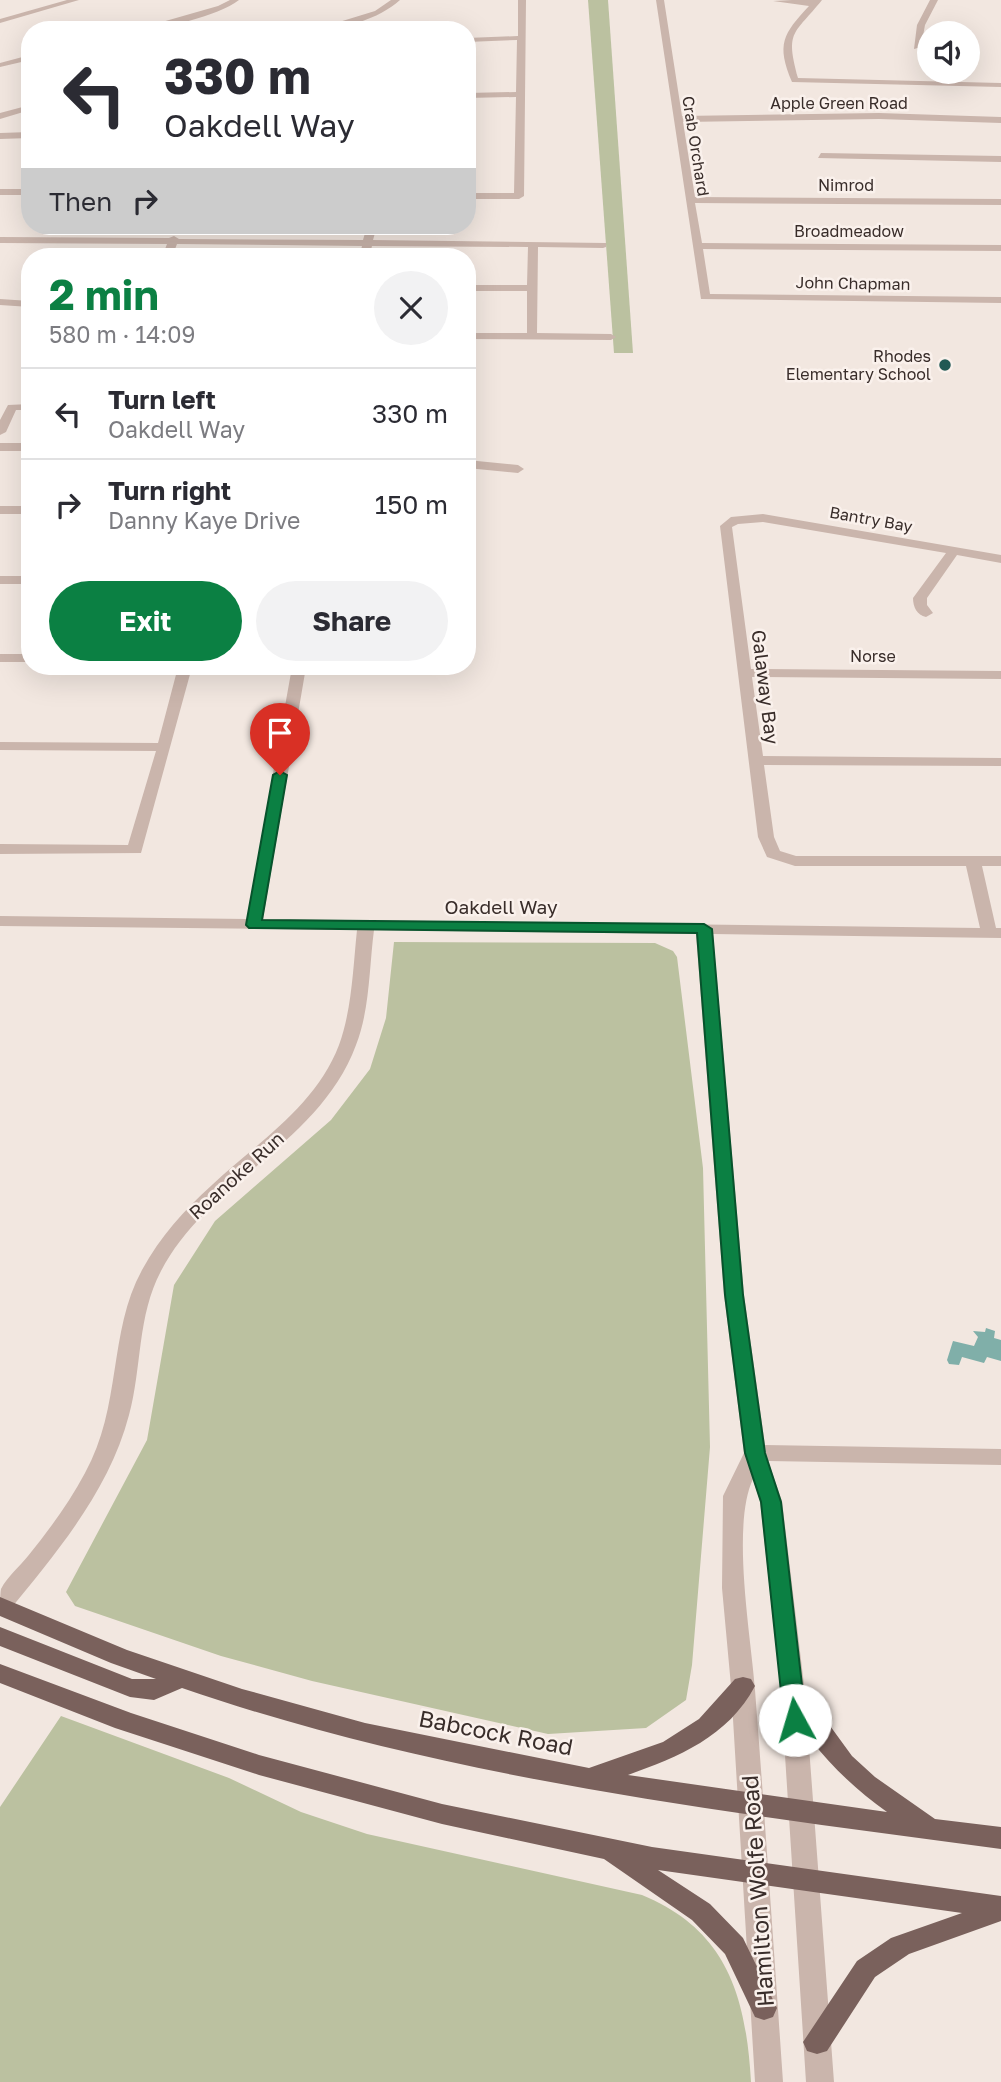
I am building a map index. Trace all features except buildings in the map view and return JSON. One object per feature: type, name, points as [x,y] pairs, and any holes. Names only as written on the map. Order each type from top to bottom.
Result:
[{"type":"main road","name":"Babcock Road","points":[[0,1606],[60,1635],[180,1678],[287,1713],[448,1754],[751,1805],[1001,1838]]},
{"type":"main road","points":[[0,1636],[130,1688],[154,1690],[180,1678]]},
{"type":"main road","points":[[0,1673],[124,1720],[259,1765],[442,1814],[709,1867],[808,1877],[1001,1909]]},
{"type":"main road","points":[[590,1778],[672,1749],[708,1726],[743,1686]]},
{"type":"main road","points":[[793,1693],[843,1763],[866,1784],[928,1828]]},
{"type":"main road","points":[[605,1848],[701,1912],[734,1946],[764,2008]]},
{"type":"main road","points":[[817,2042],[866,1969],[900,1946],[1001,1909]]},
{"type":"street","points":[[0,21],[75,0]]},
{"type":"street","points":[[172,21],[210,11],[235,0]]},
{"type":"street","points":[[349,21],[378,13],[396,0]]},
{"type":"street","points":[[476,195],[519,196],[522,0]]},
{"type":"street","name":"Crab Orchard","points":[[660,0],[705,297]]},
{"type":"street","points":[[923,21],[934,0]]},
{"type":"street","points":[[777,1],[816,2]]},
{"type":"street","points":[[816,2],[791,26],[786,37],[785,48],[795,80],[1001,85]]},
{"type":"street","points":[[476,40],[521,38]]},
{"type":"street","points":[[0,65],[21,59]]},
{"type":"street","points":[[476,96],[521,94]]},
{"type":"street","points":[[0,117],[21,110]]},
{"type":"street","name":"Apple Green Road","points":[[678,119],[846,116],[1001,120]]},
{"type":"street","points":[[0,136],[21,135]]},
{"type":"street","points":[[821,156],[1001,159]]},
{"type":"street","points":[[0,192],[21,192]]},
{"type":"street","name":"Nimrod","points":[[690,200],[1001,202]]},
{"type":"street","points":[[367,248],[370,235]]},
{"type":"street","points":[[170,248],[174,239]]},
{"type":"street","points":[[0,240],[174,239],[603,245]]},
{"type":"street","points":[[345,248],[346,241]]},
{"type":"street","points":[[532,336],[533,245]]},
{"type":"street","name":"Broadmeadow","points":[[697,246],[1001,248]]},
{"type":"street","points":[[476,288],[533,288]]},
{"type":"street","name":"John Chapman","points":[[705,297],[1001,300]]},
{"type":"street","points":[[0,302],[21,303]]},
{"type":"street","points":[[476,336],[611,337]]},
{"type":"street","points":[[0,432],[12,407],[21,407]]},
{"type":"street","points":[[0,447],[21,447]]},
{"type":"street","points":[[476,465],[518,469]]},
{"type":"street","points":[[0,510],[21,510]]},
{"type":"street","name":"Bantry Bay","points":[[735,520],[763,518],[1001,559]]},
{"type":"street","name":"Galaway Bay","points":[[735,520],[726,526],[766,837],[774,854],[794,861],[973,861]]},
{"type":"street","points":[[926,613],[920,606],[920,598],[954,551]]},
{"type":"street","points":[[0,580],[21,580]]},
{"type":"street","points":[[0,658],[21,658]]},
{"type":"street","name":"Norse","points":[[745,673],[1001,675]]},
{"type":"street","points":[[0,849],[135,850],[162,747],[177,707],[183,675]]},
{"type":"street","points":[[254,925],[298,675]]},
{"type":"street","points":[[0,746],[162,747]]},
{"type":"street","points":[[755,760],[1001,762]]},
{"type":"street","points":[[995,932],[973,861],[1001,861]]},
{"type":"street","name":"Oakdell Way","points":[[0,921],[995,932]]},
{"type":"street","name":"Roanoke Run","points":[[0,1606],[62,1530],[105,1454],[118,1416],[125,1380],[127,1345],[138,1302],[168,1242],[214,1190],[303,1114],[323,1090],[342,1059],[351,1033],[366,926]]},
{"type":"street","points":[[704,929],[734,1295],[755,1453],[771,1502],[793,1693],[808,1877],[820,2082]]},
{"type":"street","points":[[755,1453],[1001,1457]]},
{"type":"street","name":"Hamilton Wolfe Road","points":[[755,1453],[734,1496],[733,1588],[743,1686],[769,2082]]},
{"type":"green space","points":[[588,0],[608,0],[633,353],[614,353]]},
{"type":"green space","points":[[394,942],[655,943],[673,951],[677,957],[703,1168],[710,1447],[692,1665],[686,1700],[646,1728],[548,1734],[312,1681],[221,1656],[75,1606],[66,1592],[147,1440],[174,1285],[215,1221],[331,1120],[370,1069],[386,1018]]},
{"type":"green space","points":[[61,1716],[229,1778],[301,1812],[367,1834],[642,1895],[671,1910],[694,1927],[713,1947],[726,1969],[737,1994],[744,2021],[751,2082],[0,2082],[0,1807]]},
{"type":"water","points":[[986,1328],[995,1331],[994,1338],[1001,1340],[1001,1361],[987,1357],[984,1363],[962,1357],[959,1365],[949,1364],[947,1360],[953,1341],[974,1346],[978,1337],[973,1331],[985,1332]]},
{"type":"place","name":"Rhodes Elementary School","points":[[945,365]]},
{"type":"route","points":[[280,775],[254,925],[704,929],[734,1295],[755,1453],[771,1502],[795,1720]]}]
